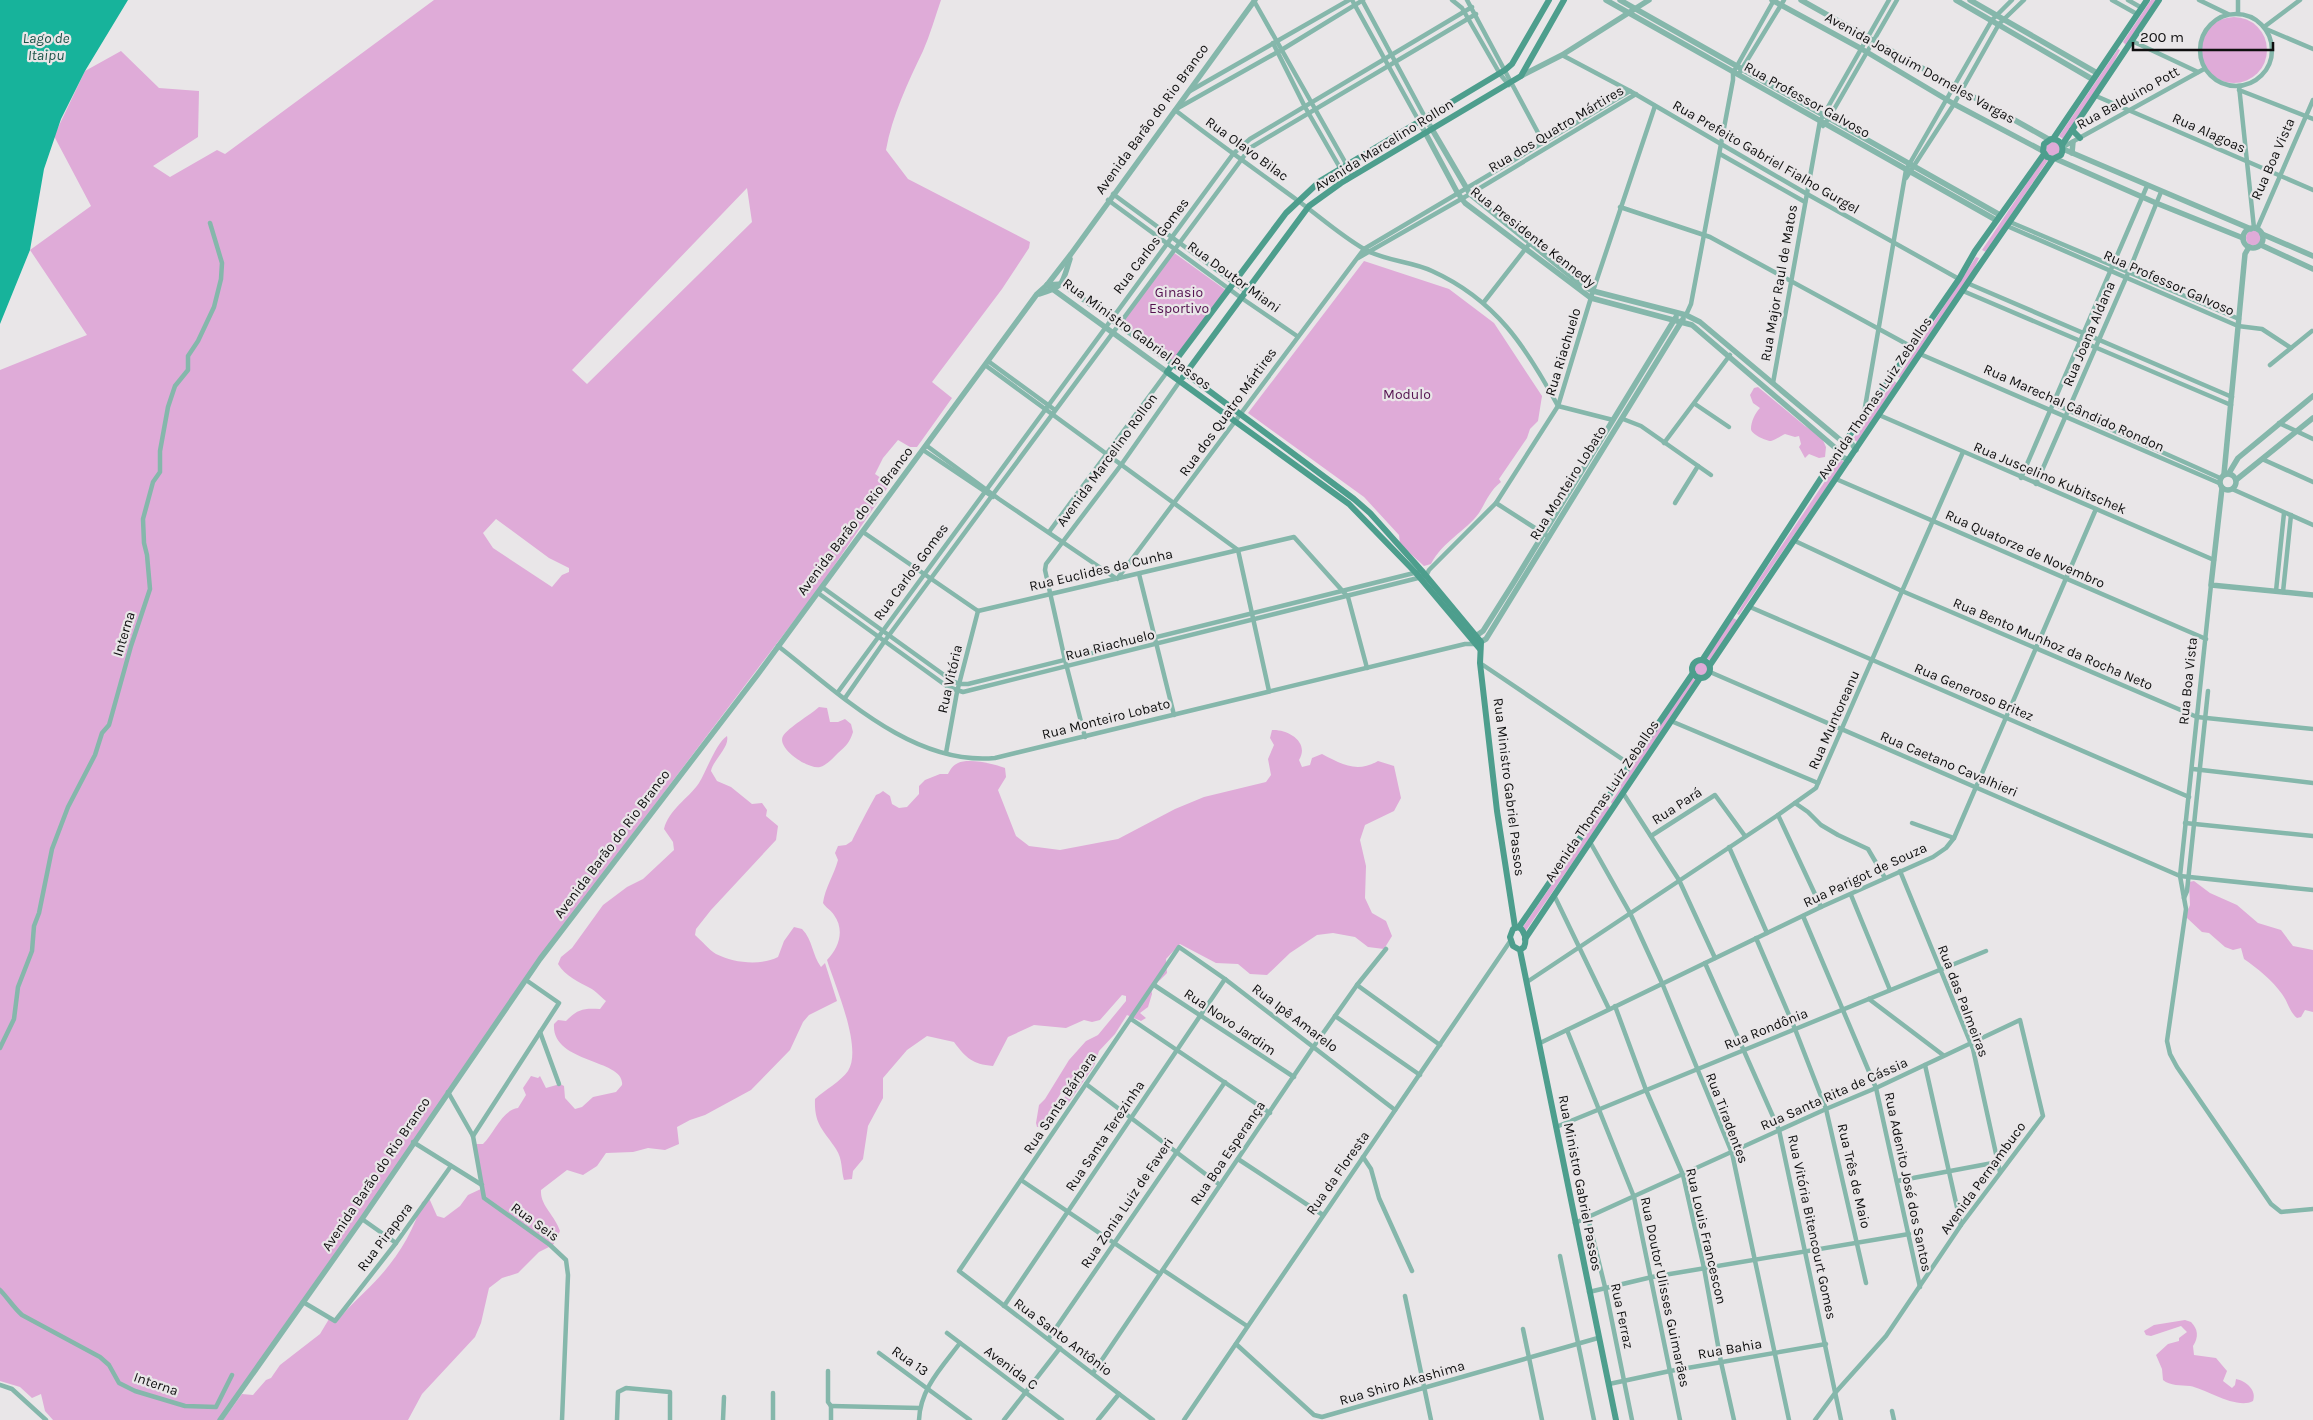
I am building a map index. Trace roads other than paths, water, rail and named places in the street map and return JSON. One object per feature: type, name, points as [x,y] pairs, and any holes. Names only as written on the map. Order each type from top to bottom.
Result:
[{"type":"main road","name":"Avenida Marcelino Rollon","points":[[1167,372],[1263,244],[1298,201],[1320,181],[1420,123],[1512,64],[1549,0]]},
{"type":"main road","points":[[1521,76],[1564,0]]},
{"type":"main road","name":"Avenida Thomas Luiz Zeballos","points":[[1702,659],[1844,443],[1959,279],[1975,251],[2043,152],[2044,144],[2051,140],[2147,0]]},
{"type":"main road","name":"Avenida Thomas Luiz Zeballos","points":[[1710,669],[1967,283],[2055,159],[2061,155],[2062,147],[2072,130],[2159,0]]},
{"type":"main road","points":[[1528,36],[1541,41]]},
{"type":"main road","points":[[2117,44],[2121,50],[2119,61]]},
{"type":"main road","name":"Avenida Marcelino Rollon","points":[[1180,381],[1307,208],[1350,178],[1433,130],[1508,82],[1521,76]]},
{"type":"main road","points":[[2072,130],[2080,138]]},
{"type":"main road","name":"Avenida Joaquim Dorneles Vargas","points":[[2051,140],[2062,147]]},
{"type":"main road","name":"Avenida Joaquim Dorneles Vargas","points":[[2043,152],[2048,158],[2055,159]]},
{"type":"main road","points":[[1263,244],[1274,251]]},
{"type":"main road","points":[[1975,251],[1980,258],[1977,269]]},
{"type":"main road","name":"Rua Ministro Gabriel Passos","points":[[1173,364],[1239,414],[1279,448],[1354,499],[1370,513],[1423,574],[1477,642],[1497,811],[1517,927],[1523,931],[1525,939]]},
{"type":"main road","name":"Rua Ministro Gabriel Passos","points":[[1167,372],[1235,421],[1262,435]]},
{"type":"main road","points":[[1892,376],[1901,382]]},
{"type":"main road","points":[[1732,614],[1741,620]]},
{"type":"main road","points":[[1702,659],[1710,669],[1706,677],[1700,678],[1693,672],[1694,663],[1702,659]]},
{"type":"main road","name":"Avenida Thomas Luiz Zeballos","points":[[1517,927],[1606,802],[1693,672]]},
{"type":"main road","name":"Avenida Thomas Luiz Zeballos","points":[[1525,939],[1700,678]]},
{"type":"main road","points":[[1606,802],[1613,808]]},
{"type":"main road","name":"Rua Ministro Gabriel Passos","points":[[1511,940],[1511,932],[1517,927]]},
{"type":"main road","points":[[1511,940],[1513,946],[1520,950],[1524,947],[1525,939]]},
{"type":"main road","name":"Rua Ministro Gabriel Passos","points":[[1520,950],[1616,1420]]},
{"type":"street","points":[[1254,0],[1347,165],[1350,178]]},
{"type":"street","name":"Avenida Barão do Rio Branco","points":[[220,1420],[362,1219],[413,1142],[526,980],[820,590],[1037,294],[1048,285],[1254,0]]},
{"type":"street","name":"Rua Presidente Kennedy","points":[[1351,0],[1461,199],[1592,294],[1676,316],[1686,315],[1700,322],[1844,443],[1852,444],[1856,450]]},
{"type":"street","points":[[1188,92],[1351,0]]},
{"type":"street","name":"Rua Presidente Kennedy","points":[[1362,0],[1390,56],[1465,187],[1470,194],[1528,246]]},
{"type":"street","points":[[1176,109],[1283,49],[1356,6],[1362,0]]},
{"type":"street","points":[[1452,0],[1458,2],[1482,44],[1514,90],[1546,148]]},
{"type":"street","points":[[1463,10],[1468,0]]},
{"type":"street","points":[[1468,0],[1490,40],[1502,72]]},
{"type":"street","name":"Rua Professor Galvoso","points":[[1606,0],[1822,124],[1951,195],[1998,218]]},
{"type":"street","name":"Avenida Marcelino Rollon","points":[[1521,76],[1562,56],[1649,0]]},
{"type":"street","points":[[1686,315],[1691,304],[1736,73],[1773,0]]},
{"type":"street","name":"Avenida Joaquim Dorneles Vargas","points":[[1773,0],[1782,2],[1946,100],[2043,152]]},
{"type":"street","name":"Avenida Joaquim Dorneles Vargas","points":[[1801,0],[2051,140]]},
{"type":"street","name":"Rua Major Raul de Matos","points":[[1773,383],[1823,114],[1863,50],[1873,40],[1897,0]]},
{"type":"street","points":[[1956,0],[1966,1],[2000,22],[2038,40],[2096,73]]},
{"type":"street","points":[[1913,165],[1954,85],[1994,18],[2012,0]]},
{"type":"street","points":[[2112,0],[2138,14]]},
{"type":"street","points":[[2128,0],[2142,8]]},
{"type":"street","points":[[2198,0],[2228,14]]},
{"type":"street","points":[[2238,0],[2238,14]]},
{"type":"street","points":[[2265,28],[2300,0]]},
{"type":"street","points":[[1617,6],[1623,1]]},
{"type":"street","name":"Rua Professor Galvoso","points":[[1623,1],[1676,32],[1736,73],[1778,89],[1800,101],[1954,189],[1998,218]]},
{"type":"street","points":[[1888,1],[1893,6]]},
{"type":"street","name":"Rua Major Raul de Matos","points":[[1822,124],[1829,118],[1863,50],[1867,37],[1888,1]]},
{"type":"street","points":[[1864,416],[1906,178],[1954,104],[2000,22],[2022,1]]},
{"type":"street","points":[[1736,73],[1782,2]]},
{"type":"street","name":"Rua Carlos Gomes","points":[[838,692],[1233,154],[1250,139],[1390,56],[1463,10],[1472,7]]},
{"type":"street","name":"Rua Carlos Gomes","points":[[845,698],[888,636],[1250,148],[1476,14]]},
{"type":"street","points":[[2313,49],[2265,28],[2252,18],[2238,14],[2228,14],[2214,20],[2204,32],[2200,54],[2204,69],[2219,82],[2239,88],[2313,119]]},
{"type":"street","points":[[2239,88],[2258,78],[2270,62],[2271,42],[2265,28]]},
{"type":"street","points":[[2017,31],[2035,46],[2092,79]]},
{"type":"street","points":[[1672,38],[1676,32]]},
{"type":"street","points":[[1273,35],[1273,44],[1305,107],[1340,169],[1350,178]]},
{"type":"street","points":[[1482,44],[1490,40]]},
{"type":"street","points":[[2035,46],[2038,40]]},
{"type":"street","points":[[2132,41],[2198,72]]},
{"type":"street","name":"Rua Prefeito Gabriel Fialho Gurgel","points":[[1562,56],[1636,94],[1754,164],[1959,279]]},
{"type":"street","points":[[2076,70],[2080,64]]},
{"type":"street","name":"Rua Balduino Pott","points":[[2062,147],[2204,69]]},
{"type":"street","points":[[1401,88],[1407,85]]},
{"type":"street","points":[[2239,88],[2254,228],[2262,234],[2313,256]]},
{"type":"street","points":[[1774,96],[1778,89]]},
{"type":"street","name":"Rua dos Quatro Mártires","points":[[1117,579],[1364,249],[1542,141],[1630,91]]},
{"type":"street","name":"Rua dos Quatro Mártires","points":[[1357,259],[1470,194],[1636,94]]},
{"type":"street","name":"Rua Alagoas","points":[[2096,96],[2313,190]]},
{"type":"street","name":"Rua Boa Vista","points":[[2254,228],[2280,177],[2313,100]]},
{"type":"street","points":[[1796,108],[1800,101]]},
{"type":"street","name":"Rua Riachuelo","points":[[957,692],[1067,667],[1348,597],[1423,574],[1496,503],[1558,406],[1620,207],[1655,106]]},
{"type":"street","name":"Rua Olavo Bilac","points":[[1176,109],[1240,160],[1364,249],[1432,270],[1484,302],[1501,318],[1533,359],[1558,406]]},
{"type":"street","points":[[2003,130],[2010,118]]},
{"type":"street","points":[[1868,148],[1871,141]]},
{"type":"street","points":[[2072,154],[2073,142]]},
{"type":"street","name":"Avenida Joaquim Dorneles Vargas","points":[[2062,147],[2072,154],[2161,192],[2254,228]]},
{"type":"street","name":"Rua Prefeito Gabriel Fialho Gurgel","points":[[1720,154],[1806,202]]},
{"type":"street","name":"Avenida Joaquim Dorneles Vargas","points":[[2055,159],[2243,238]]},
{"type":"street","points":[[1751,171],[1754,164]]},
{"type":"street","name":"Rua Joana Aldana","points":[[2021,478],[2147,186]]},
{"type":"street","points":[[1951,195],[1954,189]]},
{"type":"street","name":"Rua Joana Aldana","points":[[2036,484],[2129,271],[2161,192]]},
{"type":"street","name":"Rua Doutor Miani","points":[[1113,194],[1245,290]]},
{"type":"street","name":"Rua Doutor Miani","points":[[1108,200],[1176,248],[1230,290],[1298,336]]},
{"type":"street","points":[[1620,207],[1704,234],[1912,347]]},
{"type":"street","points":[[1422,213],[1426,219]]},
{"type":"street","name":"Interna","points":[[0,1048],[14,1019],[18,987],[32,951],[34,926],[41,907],[52,849],[68,807],[94,755],[102,733],[109,725],[131,646],[150,589],[143,519],[153,482],[160,472],[160,451],[168,407],[175,386],[188,370],[188,356],[214,307],[221,279],[222,262],[210,223]]},
{"type":"street","name":"Rua Professor Galvoso","points":[[2009,224],[2064,243],[2114,264],[2238,326],[2262,329],[2290,348]]},
{"type":"street","name":"Rua Professor Galvoso","points":[[2009,224],[2126,278],[2239,319]]},
{"type":"street","points":[[2254,228],[2245,233],[2243,238],[2249,247],[2254,249],[2261,245],[2263,241],[2262,234]]},
{"type":"street","points":[[2061,249],[2064,243]]},
{"type":"street","points":[[2261,245],[2313,269]]},
{"type":"street","points":[[1484,302],[1528,246]]},
{"type":"street","name":"Rua Boa Vista","points":[[2184,898],[2180,876],[2185,823],[2193,769],[2196,717],[2232,397],[2245,254],[2249,247]]},
{"type":"street","name":"Avenida Barão do Rio Branco","points":[[1056,290],[1062,284],[1071,254]]},
{"type":"street","points":[[1967,283],[2232,397]]},
{"type":"street","name":"Rua Ministro Gabriel Passos","points":[[1048,285],[1062,284],[1173,364]]},
{"type":"street","name":"Rua Ministro Gabriel Passos","points":[[1048,285],[1167,372]]},
{"type":"street","points":[[1037,294],[1056,290]]},
{"type":"street","points":[[1963,290],[2231,404]]},
{"type":"street","points":[[1999,305],[2002,299]]},
{"type":"street","name":"Rua Monteiro Lobato","points":[[1571,495],[1622,419],[1686,315]]},
{"type":"street","name":"Rua Presidente Kennedy","points":[[1676,316],[1698,329],[1730,355],[1839,451],[1842,457],[1849,460]]},
{"type":"street","name":"Rua Monteiro Lobato","points":[[778,646],[845,698],[900,737],[946,753],[981,759],[995,758],[1086,737],[1486,639],[1613,420],[1676,316]]},
{"type":"street","points":[[2270,365],[2312,332]]},
{"type":"street","name":"Rua Marechal Cândido Rondon","points":[[1920,354],[2140,449],[2223,480]]},
{"type":"street","points":[[1664,443],[1730,355]]},
{"type":"street","points":[[986,363],[1238,550],[1269,691]]},
{"type":"street","name":"Avenida Marcelino Rollon","points":[[1049,532],[1167,372]]},
{"type":"street","points":[[2187,386],[2190,379]]},
{"type":"street","name":"Avenida Marcelino Rollon","points":[[1086,737],[1065,660],[1045,570],[1046,564],[1180,381]]},
{"type":"street","points":[[2223,480],[2238,458],[2313,396]]},
{"type":"street","points":[[1695,404],[1729,428]]},
{"type":"street","name":"Rua Marechal Cândido Rondon","points":[[2054,404],[2223,480]]},
{"type":"street","points":[[1558,406],[1613,420]]},
{"type":"street","name":"Rua Juscelino Kubitschek","points":[[1878,415],[2214,560]]},
{"type":"street","points":[[2232,489],[2236,480],[2313,418]]},
{"type":"street","points":[[1622,419],[1641,426],[1711,475]]},
{"type":"street","points":[[2279,423],[2313,439]]},
{"type":"street","points":[[2103,433],[2106,427]]},
{"type":"street","points":[[2140,449],[2143,443]]},
{"type":"street","points":[[925,448],[1117,579]]},
{"type":"street","name":"Rua Muntoreanu","points":[[1526,982],[1816,788],[1963,452]]},
{"type":"street","points":[[2262,459],[2313,482]]},
{"type":"street","points":[[1675,503],[1698,466]]},
{"type":"street","name":"Rua Quatorze de Novembro","points":[[1836,479],[2206,639]]},
{"type":"street","points":[[2223,480],[2236,480]]},
{"type":"street","points":[[2223,480],[2227,490],[2232,489],[2313,525]]},
{"type":"street","points":[[1496,503],[1547,535]]},
{"type":"street","name":"Rua Parigot de Souza","points":[[1540,1042],[1821,907],[1933,857],[1946,848],[1954,838],[2096,509]]},
{"type":"street","points":[[2280,591],[2280,558],[2284,513]]},
{"type":"street","points":[[2280,591],[2286,559],[2290,515]]},
{"type":"street","points":[[862,532],[978,611]]},
{"type":"street","name":"Rua Euclides da Cunha","points":[[978,611],[1294,537],[1342,590]]},
{"type":"street","name":"Rua Bento Munhoz da Rocha Neto","points":[[1795,541],[1902,591],[2196,717],[2313,729]]},
{"type":"street","points":[[2280,558],[2286,559]]},
{"type":"street","points":[[1140,574],[1174,715]]},
{"type":"street","name":"Rua Riachuelo","points":[[959,684],[968,684],[1342,590],[1423,574]]},
{"type":"street","points":[[2212,585],[2313,596]]},
{"type":"street","points":[[820,590],[959,684]]},
{"type":"street","points":[[820,590],[884,642],[957,692]]},
{"type":"street","points":[[1342,590],[1348,597],[1367,668]]},
{"type":"street","name":"Rua Generoso Britez","points":[[1750,607],[2189,797]]},
{"type":"street","name":"Rua Vitória","points":[[946,753],[957,692],[978,611]]},
{"type":"street","points":[[1480,663],[1631,765]]},
{"type":"street","name":"Rua Caetano Cavalhieri","points":[[1710,669],[1843,730],[2180,876],[2313,890]]},
{"type":"street","name":"Rua Boa Vista","points":[[2184,898],[2201,770],[2208,691]]},
{"type":"street","points":[[1671,721],[1818,783]]},
{"type":"street","points":[[2193,769],[2313,783]]},
{"type":"street","points":[[1623,793],[1678,880],[1715,958]]},
{"type":"street","name":"Rua Pará","points":[[1651,836],[1715,795],[1745,836]]},
{"type":"street","points":[[1796,803],[1832,832],[1868,849],[1885,878]]},
{"type":"street","points":[[1778,815],[1821,907]]},
{"type":"street","points":[[1912,822],[1954,838]]},
{"type":"street","points":[[2185,823],[2313,836]]},
{"type":"street","name":"Rua Tiradentes","points":[[1590,842],[1630,913],[1662,984],[1732,1153],[1789,1420]]},
{"type":"street","points":[[1729,847],[1767,933]]},
{"type":"street","name":"Rua das Palmeiras","points":[[1900,871],[1973,1049],[2000,1172]]},
{"type":"street","points":[[1851,894],[1890,990]]},
{"type":"street","points":[[1554,895],[1609,1009]]},
{"type":"street","points":[[2184,898],[2186,909],[2167,1041],[2170,1054],[2271,1204],[2281,1212],[2313,1209]]},
{"type":"street","name":"Rua Adenito José dos Santos","points":[[1803,916],[1876,1088],[1920,1287]]},
{"type":"street","name":"Rua Três de Maio","points":[[1756,938],[1795,1029],[1826,1109],[1866,1283]]},
{"type":"street","name":"Rua da Floresta","points":[[1184,1420],[1511,940]]},
{"type":"street","name":"Rua Ipê Amarelo","points":[[1179,947],[1314,1046],[1395,1110]]},
{"type":"street","name":"Rua Santa Bárbara","points":[[959,1272],[1179,947]]},
{"type":"street","name":"Rua Boa Esperança","points":[[1093,1373],[1314,1046],[1357,985],[1386,949]]},
{"type":"street","name":"Rua Rondônia","points":[[1556,1128],[1986,951]]},
{"type":"street","name":"Rua Vitória Bitencourt Gomes","points":[[1705,964],[1745,1049],[1779,1130],[1841,1420]]},
{"type":"street","name":"Rua Santa Terezinha","points":[[1004,1306],[1067,1210],[1225,979]]},
{"type":"street","points":[[473,1136],[560,1003],[526,980]]},
{"type":"street","name":"Rua Novo Jardim","points":[[1154,985],[1294,1078]]},
{"type":"street","points":[[1357,985],[1440,1045]]},
{"type":"street","points":[[1869,999],[1943,1055]]},
{"type":"street","name":"Rua Louis Francescon","points":[[1615,1006],[1646,1090],[1683,1175],[1704,1268],[1721,1362],[1734,1420]]},
{"type":"street","points":[[1335,1016],[1420,1075]]},
{"type":"street","points":[[1131,1019],[1270,1113]]},
{"type":"street","name":"Rua Santa Rita de Cássia","points":[[1575,1223],[1876,1088],[2020,1020],[2043,1116]]},
{"type":"street","name":"Rua Doutor Ulisses Guimarães","points":[[1567,1030],[1634,1197],[1680,1420]]},
{"type":"street","points":[[540,1032],[559,1084]]},
{"type":"street","points":[[1924,1065],[1961,1224]]},
{"type":"street","name":"Rua Zonia Luiz de Faveri","points":[[1049,1338],[1224,1082]]},
{"type":"street","points":[[1086,1084],[1175,1153],[1220,1185]]},
{"type":"street","name":"Rua Seis","points":[[448,1092],[473,1136],[484,1198],[550,1245],[566,1260],[568,1275],[562,1420]]},
{"type":"street","name":"Avenida Pernambuco","points":[[1815,1420],[1886,1336],[1961,1224],[2043,1116]]},
{"type":"street","points":[[413,1142],[482,1185]]},
{"type":"street","points":[[1363,1157],[1371,1169],[1379,1198],[1412,1271]]},
{"type":"street","points":[[1238,1159],[1323,1215]]},
{"type":"street","points":[[1897,1181],[1998,1162]]},
{"type":"street","name":"Rua Pirapora","points":[[303,1302],[335,1321],[396,1243],[451,1166]]},
{"type":"street","points":[[1021,1180],[1160,1274]]},
{"type":"street","name":"Rua Ferraz","points":[[1588,1218],[1605,1288],[1632,1420]]},
{"type":"street","points":[[362,1219],[396,1243]]},
{"type":"street","points":[[1589,1292],[1652,1277],[1909,1234]]},
{"type":"street","points":[[1560,1256],[1594,1420]]},
{"type":"street","points":[[1164,1270],[1247,1326]]},
{"type":"street","name":"Rua Santo Antônio","points":[[959,1272],[1049,1338],[1153,1420]]},
{"type":"street","name":"Interna","points":[[0,1290],[11,1300],[12,1306],[22,1315],[100,1357],[109,1365],[119,1383],[136,1391],[185,1406],[216,1407],[232,1376]]},
{"type":"street","points":[[1405,1296],[1431,1420]]},
{"type":"street","points":[[1522,1329],[1542,1420]]},
{"type":"street","name":"Avenida C","points":[[947,1334],[1062,1420]]},
{"type":"street","name":"Rua Shiro Akashima","points":[[1236,1344],[1318,1417],[1322,1417],[1598,1338]]},
{"type":"street","name":"Rua 13","points":[[919,1420],[919,1408],[927,1387],[960,1343]]},
{"type":"street","name":"Rua Bahia","points":[[1609,1384],[1624,1379],[1670,1370],[1826,1344]]},
{"type":"street","points":[[1004,1420],[1060,1348]]},
{"type":"street","name":"Rua 13","points":[[879,1353],[927,1387]]},
{"type":"street","points":[[828,1371],[828,1402],[831,1406],[831,1420]]},
{"type":"street","points":[[0,1385],[12,1389],[46,1420]]},
{"type":"street","points":[[927,1387],[970,1420]]},
{"type":"street","points":[[617,1420],[618,1392],[626,1388],[670,1392],[670,1420]]},
{"type":"street","points":[[773,1393],[773,1420]]},
{"type":"street","points":[[1098,1420],[1119,1394]]},
{"type":"street","points":[[723,1420],[724,1397]]},
{"type":"street","points":[[831,1406],[919,1408]]},
{"type":"street","points":[[1892,1411],[1894,1420]]},
{"type":"water","name":"Lago de Itaipu","points":[[0,0],[128,0],[85,71],[61,119],[44,169],[30,250],[0,324]]},
{"type":"park label","name":"Ginasio Esportivo","points":[[1179,300]]},
{"type":"park label","name":"Modulo","points":[[1407,394]]}]
